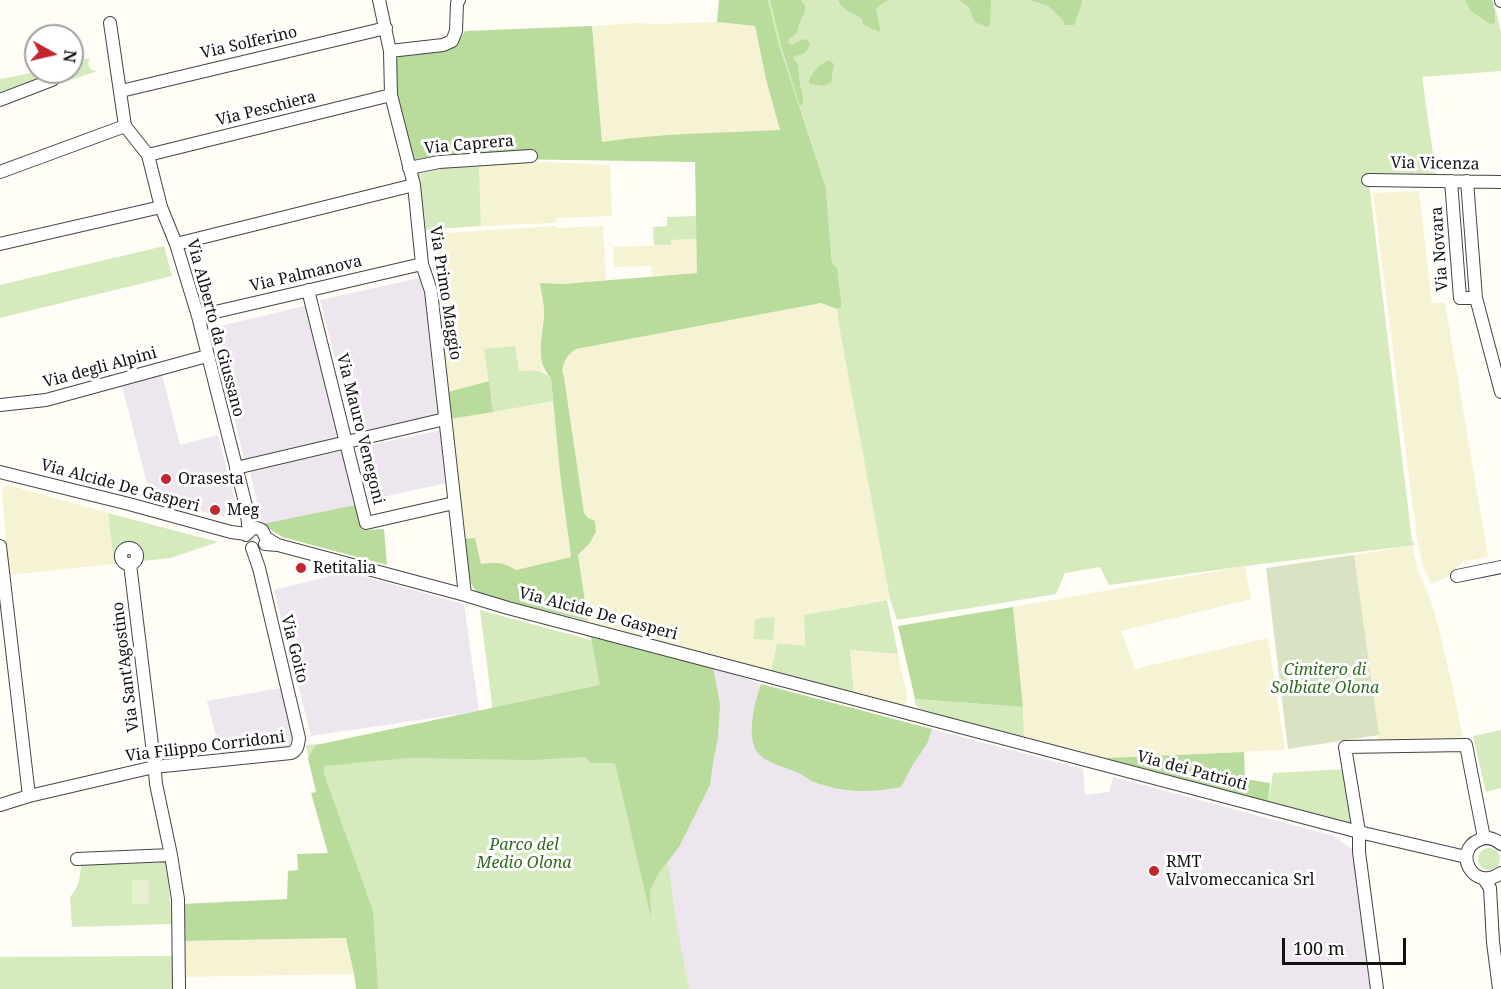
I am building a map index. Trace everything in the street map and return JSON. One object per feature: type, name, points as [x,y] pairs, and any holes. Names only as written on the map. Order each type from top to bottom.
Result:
[{"type":"street","name":"Via Primo Maggio","points":[[379,0],[390,51],[391,95],[414,185],[422,264],[431,291],[465,595]]},
{"type":"street","points":[[390,51],[443,45],[452,41],[456,32],[459,0]]},
{"type":"street","points":[[0,172],[125,126],[110,23]]},
{"type":"street","name":"Via Solferino","points":[[121,91],[386,28]]},
{"type":"street","points":[[0,100],[42,84]]},
{"type":"street","name":"Via Peschiera","points":[[148,155],[391,95]]},
{"type":"street","name":"Via Alberto da Giussano","points":[[125,126],[148,155],[160,207],[176,244],[198,316],[255,539]]},
{"type":"street","name":"Via Caprera","points":[[409,168],[439,162],[531,156]]},
{"type":"street","name":"Via Vicenza","points":[[1368,180],[1501,182]]},
{"type":"street","name":"Via Novara","points":[[1451,181],[1460,298],[1476,298]]},
{"type":"street","name":"Via Novara","points":[[1467,181],[1476,298],[1501,392]]},
{"type":"street","points":[[176,244],[414,185]]},
{"type":"street","points":[[0,244],[160,207]]},
{"type":"street","name":"Via Palmanova","points":[[198,316],[422,264]]},
{"type":"street","name":"Via Mauro Venegoni","points":[[308,290],[366,523],[454,503]]},
{"type":"street","name":"Via degli Alpini","points":[[0,405],[46,400],[207,356]]},
{"type":"street","points":[[236,468],[445,419]]},
{"type":"street","name":"Via Alcide De Gasperi","points":[[0,472],[129,504],[508,608],[910,714]]},
{"type":"street","name":"Via Goito","points":[[255,539],[260,577],[299,738]]},
{"type":"street","points":[[0,546],[29,796]]},
{"type":"street","name":"Via Sant'Agostino","points":[[130,564],[156,784],[178,899],[179,989]]},
{"type":"street","points":[[1457,576],[1501,567]]},
{"type":"street","name":"Via dei Patrioti","points":[[910,714],[1359,832],[1466,857]]},
{"type":"street","name":"Via Filippo Corridoni","points":[[0,805],[154,767],[291,753],[295,752],[298,747],[299,738]]},
{"type":"street","points":[[1377,989],[1359,852],[1359,832],[1345,747],[1466,746],[1484,838]]},
{"type":"street","points":[[1500,874],[1491,879],[1478,877],[1467,864],[1466,857],[1468,850],[1477,840],[1491,838],[1501,844]]},
{"type":"street","points":[[77,859],[171,855]]},
{"type":"street","points":[[1491,895],[1500,874]]},
{"type":"street","points":[[1484,879],[1490,888],[1491,895],[1493,942],[1499,989]]},
{"type":"shaded area","points":[[717,22],[755,26],[766,79],[781,130],[602,142],[592,26]]},
{"type":"shaded area","points":[[522,161],[610,165],[612,216],[557,218],[557,221],[553,223],[481,226],[479,163]]},
{"type":"shaded area","points":[[1419,191],[1432,303],[1445,303],[1488,557],[1463,562],[1454,569],[1455,574],[1431,583],[1424,569],[1417,540],[1373,193]]},
{"type":"shaded area","points":[[557,226],[557,228],[603,226],[606,280],[562,284],[540,283],[544,312],[540,353],[544,372],[519,371],[485,349],[489,381],[448,392],[430,234]]},
{"type":"shaded area","points":[[697,239],[698,273],[652,276],[651,266],[614,267],[613,247],[670,245],[671,240]]},
{"type":"shaded area","points":[[420,278],[425,290],[439,414],[354,433],[320,300]]},
{"type":"shaded area","points":[[821,303],[837,309],[890,599],[804,615],[805,647],[777,643],[771,671],[655,640],[656,634],[643,636],[588,621],[578,555],[589,544],[588,518],[584,513],[564,377],[561,371],[569,353],[576,349]]},
{"type":"shaded area","points":[[308,305],[339,437],[244,459],[213,328]]},
{"type":"shaded area","points":[[162,375],[180,445],[218,435],[238,512],[234,519],[151,499],[122,386]]},
{"type":"shaded area","points":[[553,401],[571,557],[516,570],[510,566],[481,564],[462,539],[450,419]]},
{"type":"shaded area","points":[[441,430],[447,483],[369,500],[357,448]]},
{"type":"shaded area","points":[[341,451],[344,453],[355,505],[262,524],[250,472]]},
{"type":"shaded area","points":[[8,485],[108,513],[114,564],[8,575],[2,488]]},
{"type":"shaded area","points":[[1412,545],[1440,634],[1464,742],[1379,744],[1354,555]]},
{"type":"shaded area","points":[[1245,566],[1251,599],[1121,631],[1135,669],[1268,638],[1285,750],[1105,758],[1024,737],[1013,607]]},
{"type":"shaded area","points":[[347,572],[464,604],[479,711],[311,736],[274,590]]},
{"type":"shaded area","points":[[850,650],[898,654],[907,701],[903,705],[898,705],[854,693]]},
{"type":"shaded area","points":[[713,667],[761,684],[1083,769],[1085,795],[1109,792],[1113,777],[1334,836],[1353,850],[1371,989],[668,989],[651,918]]},
{"type":"shaded area","points":[[281,688],[293,738],[289,749],[221,756],[207,701]]},
{"type":"shaded area","points":[[346,938],[354,974],[181,977],[180,941]]},
{"type":"green space","points":[[719,0],[768,0],[779,45],[826,188],[832,263],[837,268],[841,307],[837,309],[821,303],[573,351],[566,358],[562,371],[584,513],[595,521],[596,532],[589,544],[578,555],[588,621],[485,596],[475,590],[467,576],[462,539],[475,538],[481,564],[499,563],[516,570],[571,557],[551,378],[542,363],[541,355],[544,305],[540,283],[562,284],[697,273],[695,162],[506,159],[414,164],[396,96],[395,60],[401,53],[457,43],[465,31],[592,26],[602,142],[669,135],[780,130],[755,26],[717,22]]},
{"type":"green space","points":[[768,0],[1493,0],[1501,31],[1501,71],[1422,77],[1436,175],[1368,175],[1412,541],[1415,545],[1109,585],[1100,567],[1065,573],[1056,594],[897,620],[890,599],[839,325],[826,188],[779,45]]},
{"type":"green space","points":[[770,0],[801,0],[805,6],[805,12],[796,34],[789,39],[788,43],[791,45],[806,39],[810,44],[808,50],[793,58],[798,64],[803,98],[800,106],[781,45]]},
{"type":"green space","points":[[838,0],[888,0],[876,9],[879,32],[863,24],[862,19],[845,9]]},
{"type":"green space","points":[[959,0],[991,0],[990,25],[986,27],[975,22],[969,7]]},
{"type":"green space","points":[[1031,0],[1082,0],[1082,3],[1074,25],[1065,25],[1048,6]]},
{"type":"green space","points":[[1465,0],[1492,0],[1495,23],[1490,24],[1471,11]]},
{"type":"green space","points":[[90,58],[88,63],[90,67],[98,71],[84,76],[84,59]]},
{"type":"green space","points":[[829,60],[834,64],[831,82],[823,86],[811,84],[810,78],[814,72]]},
{"type":"green space","points":[[24,74],[24,84],[39,84],[0,98],[0,79]]},
{"type":"green space","points":[[479,163],[481,226],[423,230],[415,169]]},
{"type":"green space","points":[[696,216],[697,239],[671,240],[671,245],[654,245],[653,227],[667,226],[667,217]]},
{"type":"green space","points":[[164,246],[172,276],[0,318],[0,285]]},
{"type":"green space","points":[[515,346],[519,371],[536,370],[551,378],[553,401],[493,412],[484,349]]},
{"type":"green space","points":[[489,381],[493,412],[450,419],[448,392]]},
{"type":"green space","points":[[355,505],[362,530],[384,529],[387,565],[282,537],[262,524]]},
{"type":"green space","points":[[108,513],[218,542],[171,558],[143,561],[138,568],[123,571],[117,564],[114,564]]},
{"type":"green space","name":"Cimitero di Solbiate Olona","points":[[1354,555],[1379,735],[1288,749],[1266,568]]},
{"type":"green space","points":[[887,600],[898,654],[850,650],[854,693],[771,671],[777,643],[805,646],[804,615]]},
{"type":"green space","points":[[1013,607],[1023,707],[915,699],[898,626]]},
{"type":"green space","name":"Parco del Medio Olona","points":[[480,610],[598,642],[668,861],[676,921],[689,989],[365,989],[306,745],[397,739],[489,723],[492,704]]},
{"type":"green space","points":[[775,617],[773,640],[754,639],[755,619]]},
{"type":"green space","points":[[590,632],[713,667],[720,704],[718,738],[710,785],[679,847],[658,874],[650,891],[651,918],[615,763],[590,763],[586,757],[532,760],[408,758],[324,766],[324,774],[373,911],[378,989],[356,989],[346,938],[180,941],[182,904],[287,899],[288,871],[298,870],[297,854],[328,853],[311,793],[316,792],[308,758],[316,745],[600,685]]},
{"type":"green space","points":[[761,684],[932,729],[928,742],[901,787],[857,791],[825,786],[769,761],[757,752],[752,727]]},
{"type":"green space","points":[[915,699],[1023,707],[1024,737],[924,711],[917,706]]},
{"type":"green space","points":[[1501,730],[1501,788],[1486,792],[1473,736]]},
{"type":"green space","points":[[1244,752],[1245,779],[1270,783],[1268,802],[1105,758]]},
{"type":"green space","points":[[1345,769],[1353,820],[1351,823],[1268,802],[1273,773]]},
{"type":"green space","points":[[1489,848],[1497,851],[1500,859],[1497,867],[1489,870],[1481,867],[1478,859],[1481,851]]},
{"type":"green space","points":[[167,861],[172,924],[72,927],[70,897],[78,882],[81,865]]},
{"type":"green space","points":[[132,880],[149,880],[149,904],[132,904]]},
{"type":"green space","points":[[174,956],[175,989],[0,989],[0,957]]},
{"type":"place","name":"Orasesta","points":[[166,479]]},
{"type":"place","name":"Meg","points":[[215,510]]},
{"type":"place","name":"Retitalia","points":[[301,568]]},
{"type":"place","name":"RMT Valvomeccanica Srl","points":[[1154,871]]}]
